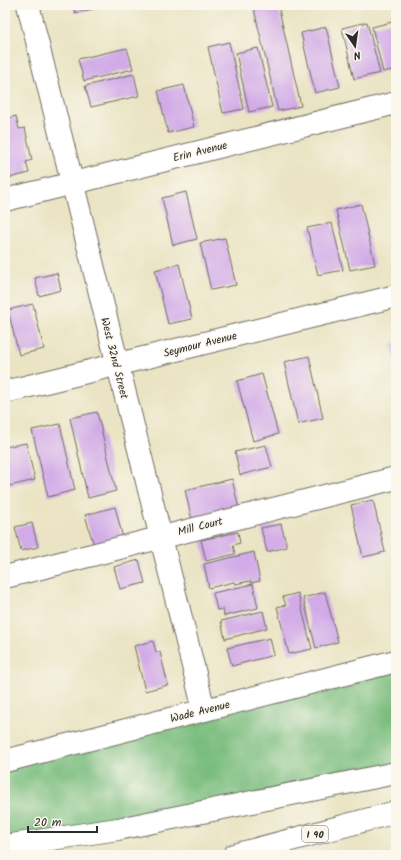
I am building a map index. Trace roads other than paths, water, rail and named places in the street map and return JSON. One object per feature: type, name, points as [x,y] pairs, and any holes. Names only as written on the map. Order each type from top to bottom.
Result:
[{"type":"main road","name":"West 32nd Street","points":[[28,5],[71,183],[204,710]]},
{"type":"main road","name":"Erin Avenue","points":[[5,200],[396,103]]},
{"type":"main road","name":"Seymour Avenue","points":[[5,392],[396,296]]},
{"type":"main road","name":"Mill Court","points":[[5,576],[396,478]]},
{"type":"main road","name":"Wade Avenue","points":[[5,761],[396,661]]},
{"type":"main road","points":[[5,846],[118,828],[396,773]]},
{"type":"main road","name":"I 90","points":[[234,855],[396,812]]}]
